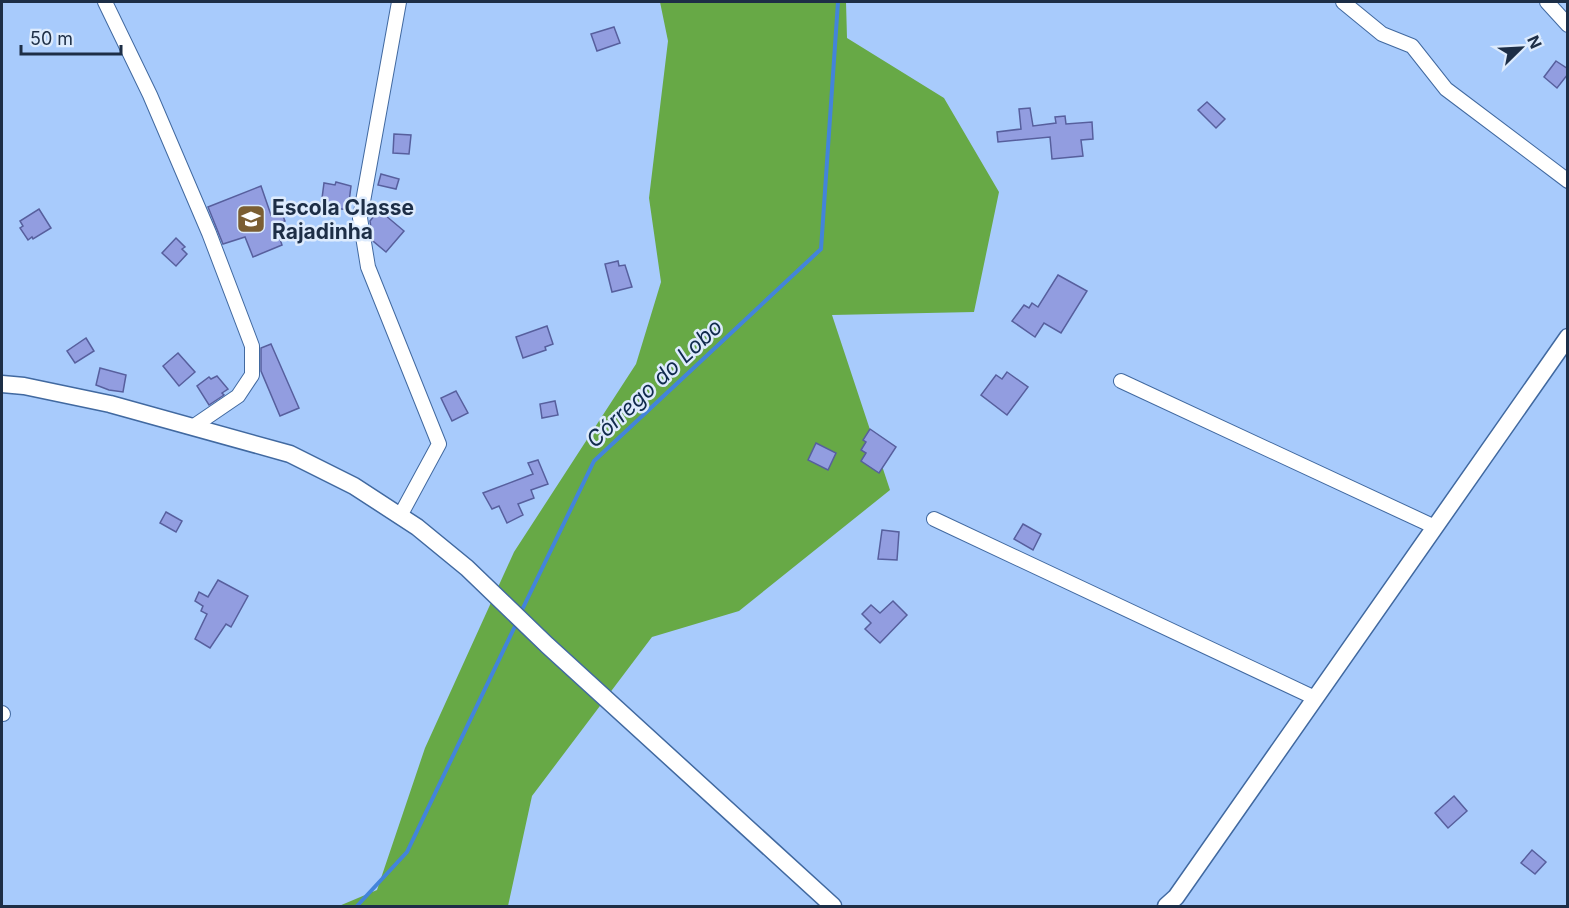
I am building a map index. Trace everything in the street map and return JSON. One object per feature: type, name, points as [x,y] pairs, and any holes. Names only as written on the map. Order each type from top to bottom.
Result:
[{"type":"street","points":[[105,2],[150,95],[209,232],[252,346],[252,375],[238,396],[194,426]]},
{"type":"street","points":[[399,2],[360,218],[368,267],[439,444],[400,516]]},
{"type":"street","points":[[1343,2],[1382,33],[1412,46],[1446,89],[1568,180]]},
{"type":"street","points":[[1547,2],[1568,25]]},
{"type":"street","points":[[1166,906],[1176,897],[1568,337]]},
{"type":"street","points":[[1121,381],[1435,527]]},
{"type":"street","points":[[2,384],[24,386],[110,404],[194,426],[290,454],[354,486],[417,527],[467,568],[547,645],[833,906]]},
{"type":"street","points":[[934,519],[1316,698]]},
{"type":"green space","points":[[660,2],[846,2],[847,38],[944,98],[999,192],[974,312],[832,315],[890,490],[739,611],[652,637],[532,796],[508,906],[339,906],[377,890],[425,748],[514,552],[636,364],[661,282],[649,198],[668,41]]},
{"type":"building","points":[[614,27],[620,43],[597,51],[591,34]]},
{"type":"building","points":[[1556,61],[1568,69],[1568,74],[1557,88],[1544,77]]},
{"type":"building","points":[[1207,102],[1225,119],[1216,128],[1198,110]]},
{"type":"building","points":[[1030,108],[1033,126],[1056,123],[1055,117],[1065,116],[1066,124],[1092,122],[1093,139],[1081,140],[1083,156],[1052,159],[1050,137],[998,142],[997,132],[1021,129],[1019,109]]},
{"type":"building","points":[[394,134],[411,135],[409,154],[393,153]]},
{"type":"building","points":[[381,174],[399,179],[396,189],[378,185]]},
{"type":"building","points":[[336,182],[351,186],[348,210],[321,206],[324,183],[335,185]]},
{"type":"building","name":"Escola Classe Rajadinha","points":[[261,186],[271,215],[281,211],[285,221],[275,224],[282,245],[253,257],[245,237],[223,244],[208,207]]},
{"type":"building","points":[[39,209],[51,228],[28,240],[20,228],[23,226],[20,221]]},
{"type":"building","points":[[379,210],[404,231],[386,252],[373,241],[370,221]]},
{"type":"building","points":[[176,238],[185,247],[182,249],[187,254],[176,266],[162,253]]},
{"type":"building","points":[[618,261],[619,266],[625,265],[632,287],[612,292],[605,264]]},
{"type":"building","points":[[1058,275],[1087,291],[1061,333],[1044,323],[1035,337],[1012,321],[1024,305],[1029,308],[1032,303],[1038,307]]},
{"type":"building","points":[[547,326],[553,344],[545,347],[546,350],[523,358],[516,337]]},
{"type":"building","points":[[86,338],[94,351],[75,363],[67,351]]},
{"type":"building","points":[[271,344],[299,408],[280,416],[261,371],[261,348]]},
{"type":"building","points":[[178,353],[195,372],[179,386],[163,366]]},
{"type":"building","points":[[100,368],[126,375],[123,392],[96,385]]},
{"type":"building","points":[[1007,372],[1028,387],[1007,415],[981,395],[996,375],[1002,379]]},
{"type":"building","points":[[217,376],[228,389],[222,393],[224,395],[209,405],[197,386],[209,377],[211,379]]},
{"type":"building","points":[[456,391],[468,413],[452,421],[441,398]]},
{"type":"building","points":[[555,401],[558,415],[542,418],[540,404]]},
{"type":"building","points":[[870,429],[896,447],[879,473],[861,461],[866,453],[861,450],[866,442],[863,440]]},
{"type":"building","points":[[816,443],[836,453],[828,470],[808,460]]},
{"type":"building","points":[[538,460],[548,484],[531,490],[534,498],[518,504],[523,515],[507,523],[499,506],[492,509],[483,493],[533,474],[528,463]]},
{"type":"building","points":[[166,512],[182,521],[176,532],[160,523]]},
{"type":"building","points":[[1023,524],[1041,534],[1033,550],[1014,539]]},
{"type":"building","points":[[882,530],[899,532],[897,560],[878,559]]},
{"type":"building","points":[[218,580],[248,596],[231,627],[226,624],[210,648],[195,639],[207,614],[201,611],[203,606],[195,601],[199,592],[208,597]]},
{"type":"building","points":[[893,601],[907,615],[880,643],[865,629],[871,623],[862,614],[871,605],[880,613]]},
{"type":"building","points":[[1454,796],[1467,811],[1448,828],[1435,813]]},
{"type":"building","points":[[1532,850],[1546,862],[1535,874],[1521,863]]},
{"type":"waterway","name":"Córrego do Lobo","points":[[521,612],[594,461],[821,249],[838,2]]},
{"type":"waterway","name":"Córrego do Lobo","points":[[357,906],[407,852],[517,622]]},
{"type":"place","name":"Escola Classe Rajadinha","points":[[251,219]]}]
